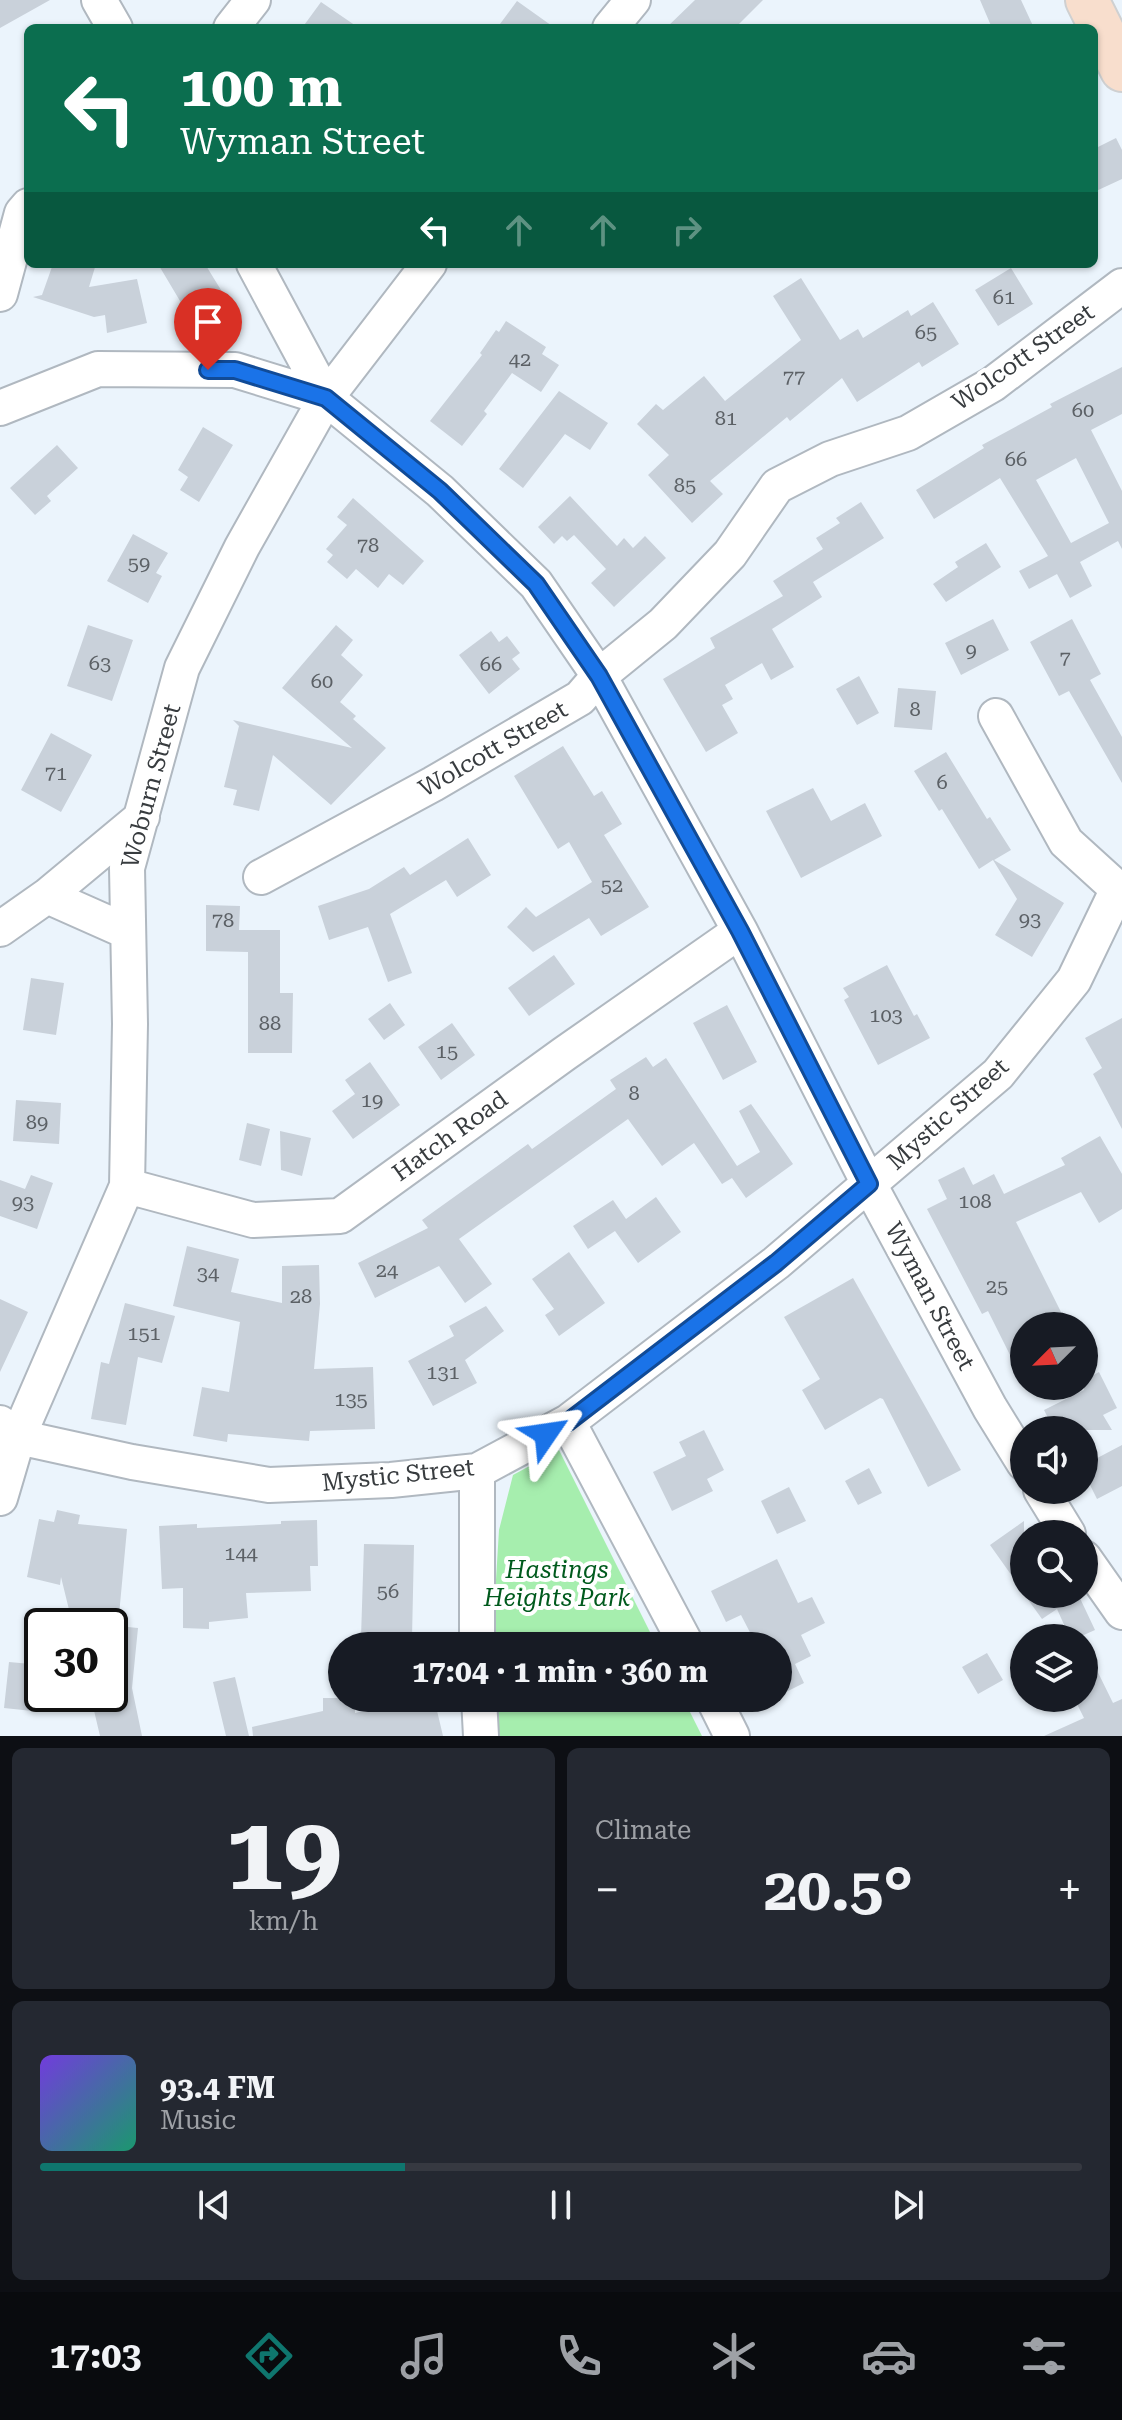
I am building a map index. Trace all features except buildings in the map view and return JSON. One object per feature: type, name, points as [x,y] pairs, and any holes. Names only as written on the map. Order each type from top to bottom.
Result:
[{"type":"main road","points":[[1087,0],[1122,70]]},
{"type":"street","points":[[99,0],[113,24]]},
{"type":"street","points":[[234,24],[253,0]]},
{"type":"street","points":[[599,0],[606,24]]},
{"type":"street","points":[[611,24],[633,0]]},
{"type":"street","points":[[0,294],[24,211]]},
{"type":"street","name":"Wyman Street","points":[[256,268],[326,398],[440,491],[536,584],[599,676],[740,931],[869,1184],[1010,1440]]},
{"type":"street","name":"Woburn Street","points":[[0,1498],[9,1430],[127,1186],[130,1024],[127,868],[182,668],[242,547],[326,398],[426,268]]},
{"type":"street","name":"Wolcott Street","points":[[261,877],[433,784],[580,698],[599,676],[663,624],[730,554],[777,486],[830,459],[908,433],[993,384],[1122,286]]},
{"type":"street","points":[[0,408],[98,369],[235,370],[326,398]]},
{"type":"street","points":[[996,716],[1066,842],[1121,890]]},
{"type":"street","points":[[0,929],[47,896],[142,817]]},
{"type":"street","name":"Mystic Street","points":[[9,1430],[132,1462],[269,1485],[391,1480],[477,1471],[568,1422],[776,1263],[998,1074],[1074,980],[1121,890]]},
{"type":"street","points":[[47,896],[128,932]]},
{"type":"street","name":"Hatch Road","points":[[127,1186],[253,1220],[340,1216],[552,1062],[740,931]]},
{"type":"street","points":[[568,1422],[680,1632]]},
{"type":"street","points":[[477,1471],[477,1632]]},
{"type":"street","points":[[1098,1578],[1122,1612]]},
{"type":"street","points":[[480,1712],[481,1736]]},
{"type":"street","points":[[720,1712],[732,1736]]},
{"type":"green space","name":"Hastings Heights Park","points":[[559,1450],[650,1632],[493,1632],[499,1530],[513,1475]]},
{"type":"green space","points":[[494,1712],[690,1712],[702,1736],[495,1736]]},
{"type":"route","points":[[208,370],[235,370],[326,398],[440,491],[536,584],[599,676],[740,931],[869,1184],[776,1263],[568,1422],[546,1434]]}]
